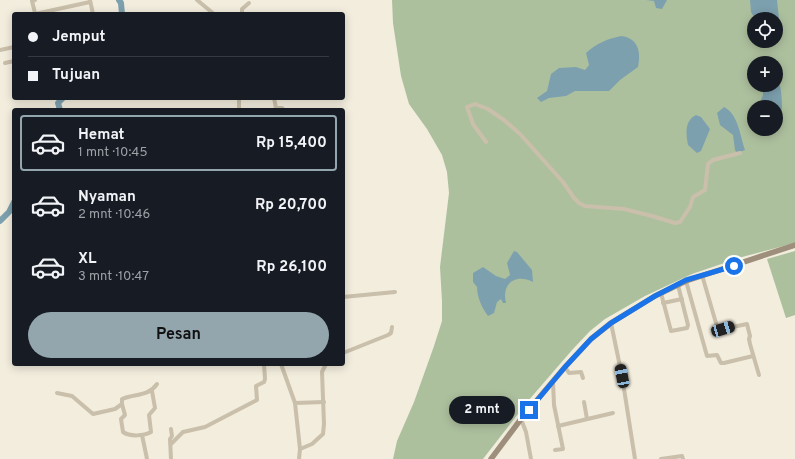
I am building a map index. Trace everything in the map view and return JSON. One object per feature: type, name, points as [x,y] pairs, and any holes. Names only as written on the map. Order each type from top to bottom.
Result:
[{"type":"street","points":[[33,0],[35,12]]},
{"type":"street","points":[[197,0],[212,12]]},
{"type":"street","points":[[43,12],[90,1],[93,12]]},
{"type":"street","points":[[242,12],[242,9],[249,3]]},
{"type":"street","points":[[0,50],[12,47]]},
{"type":"street","points":[[6,63],[12,62]]},
{"type":"street","points":[[486,142],[473,124],[467,107],[475,104],[481,106],[504,120],[524,139],[563,182],[579,203],[585,206],[624,209],[675,223],[680,222],[690,207],[693,197],[705,190],[708,164],[713,160],[740,152]]},
{"type":"street","points":[[491,459],[565,367],[591,339],[611,323],[686,280],[795,245]]},
{"type":"street","points":[[702,275],[717,329],[720,330],[745,323],[747,324],[750,336],[749,340],[759,375]]},
{"type":"street","points":[[686,280],[707,356],[716,355],[721,363],[724,364],[753,356]]},
{"type":"street","points":[[661,293],[670,330],[672,332],[687,328],[678,285]]},
{"type":"street","points":[[345,297],[395,292]]},
{"type":"street","points":[[664,303],[682,299]]},
{"type":"street","points":[[611,323],[622,376],[635,459]]},
{"type":"street","points":[[345,352],[388,335],[391,333],[392,327]]},
{"type":"street","points":[[171,444],[184,432],[205,427],[257,400],[256,386],[264,382],[264,366]]},
{"type":"street","points":[[282,366],[294,403],[300,449],[299,459]]},
{"type":"street","points":[[300,449],[312,444],[323,434],[324,402],[322,372],[325,366]]},
{"type":"street","points":[[565,367],[569,373],[581,372],[583,378]]},
{"type":"street","points":[[553,382],[554,405],[563,449],[555,450]]},
{"type":"street","points":[[152,391],[155,408],[149,415],[152,431],[142,435],[123,432],[121,419],[125,414],[121,400],[123,398],[152,391],[157,384]]},
{"type":"street","points":[[57,393],[72,396],[93,414],[115,409],[122,404]]},
{"type":"street","points":[[294,403],[324,402]]},
{"type":"street","points":[[584,402],[587,419]]},
{"type":"street","points":[[558,426],[613,413]]},
{"type":"street","points":[[521,420],[526,432],[531,459]]},
{"type":"street","points":[[171,429],[171,459]]},
{"type":"street","points":[[142,435],[147,459]]},
{"type":"street","points":[[660,459],[682,456],[682,459]]},
{"type":"green space","points":[[392,0],[795,0],[795,243],[742,257],[692,274],[645,296],[605,319],[590,331],[573,349],[528,401],[483,459],[393,459],[397,441],[414,402],[442,321],[440,267],[449,193],[447,172],[442,155],[427,129],[409,104],[401,76],[393,23]]},
{"type":"green space","points":[[795,251],[795,315],[786,318],[767,259]]},
{"type":"water","points":[[646,0],[667,0],[662,9],[656,8],[654,1]]},
{"type":"water","points":[[750,0],[777,0],[778,12],[751,12]]},
{"type":"water","points":[[621,36],[627,37],[635,43],[639,52],[638,67],[620,80],[609,91],[575,91],[566,96],[549,98],[541,102],[537,98],[547,91],[551,74],[559,68],[576,67],[585,70],[589,65],[586,53],[602,42]]},
{"type":"water","points":[[763,92],[781,92],[782,100],[761,100]]},
{"type":"water","points":[[724,107],[729,110],[735,120],[745,150],[737,153],[735,150],[733,135],[720,125],[717,113]]},
{"type":"water","points":[[696,115],[701,117],[710,129],[701,151],[697,153],[688,145],[686,132],[689,121]]},
{"type":"water","points":[[514,251],[517,252],[532,270],[533,282],[527,279],[516,279],[511,282],[506,290],[506,303],[503,303],[501,299],[497,302],[494,313],[488,316],[480,302],[477,287],[473,282],[473,273],[483,267],[496,276],[505,279],[510,275],[507,263]]},
{"type":"waterway","points":[[119,0],[121,3],[122,12]]},
{"type":"waterway","points":[[59,108],[58,103],[61,100]]},
{"type":"waterway","points":[[0,221],[9,212],[12,206]]},
{"type":"route","points":[[529,410],[591,339],[611,323],[655,296],[686,280],[734,266]]}]
